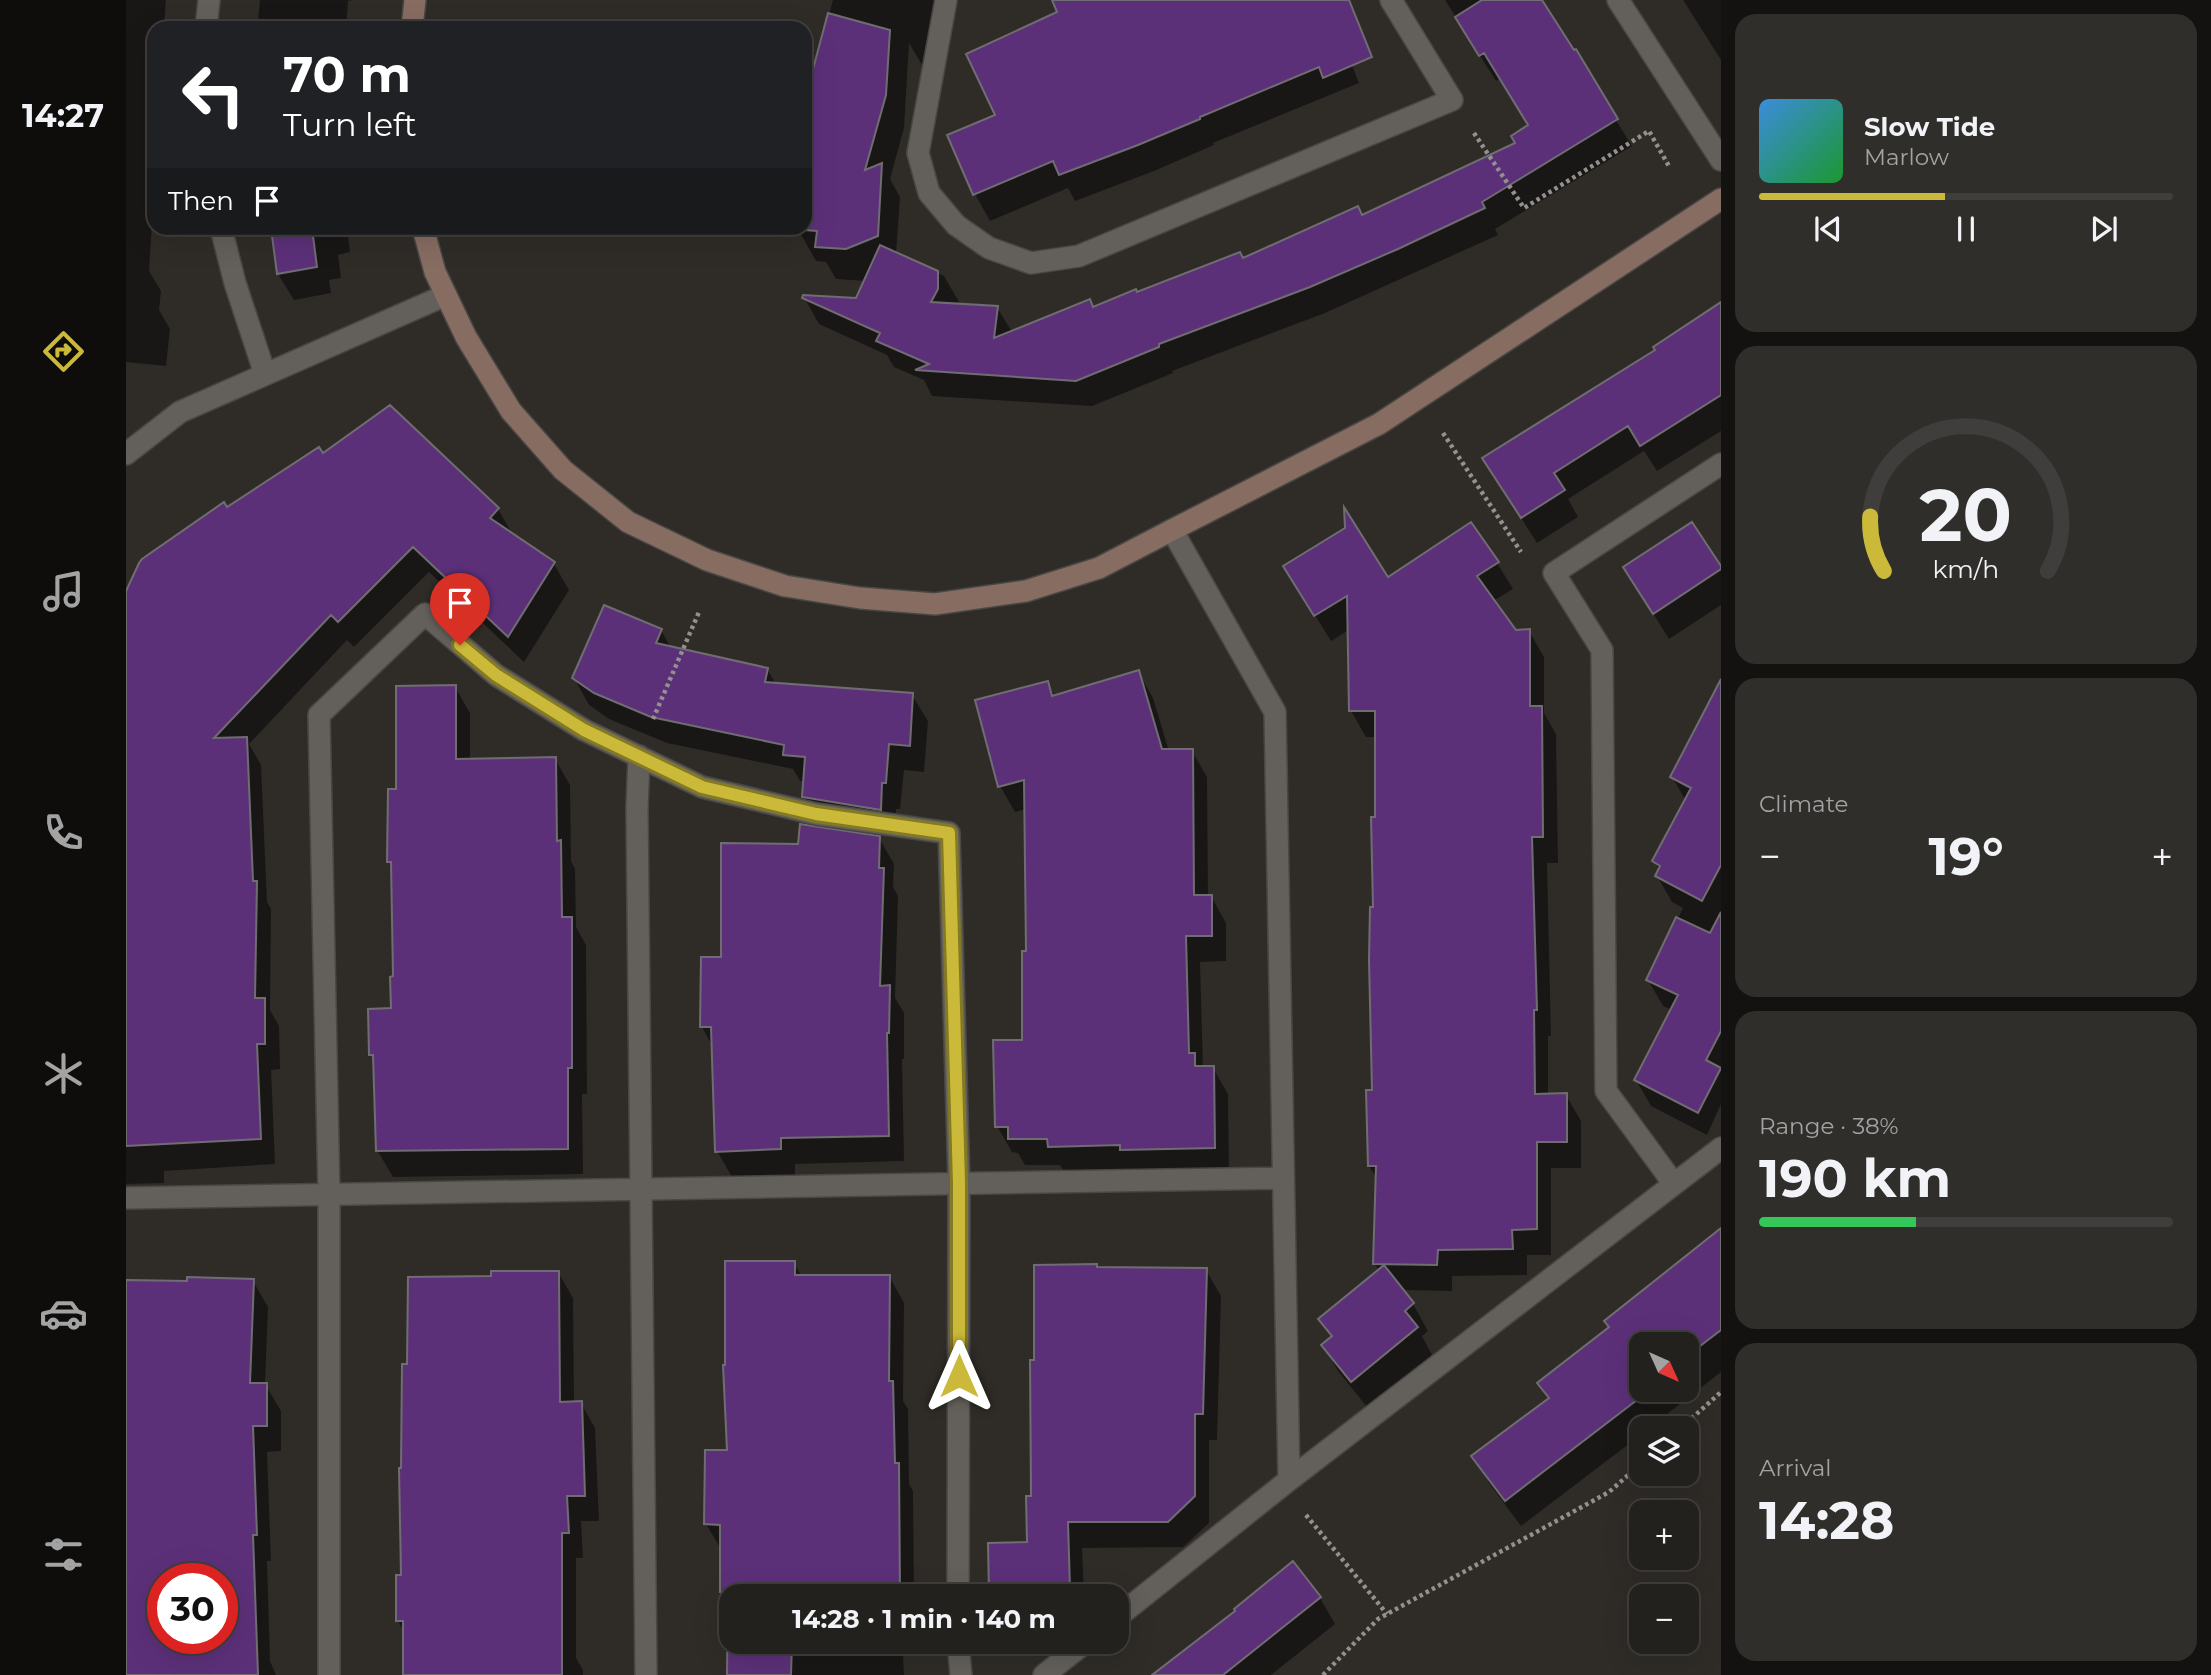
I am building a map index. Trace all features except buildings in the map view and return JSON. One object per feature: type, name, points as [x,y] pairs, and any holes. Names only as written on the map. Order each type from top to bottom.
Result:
[{"type":"street","points":[[207,21],[209,0]]},
{"type":"street","points":[[413,21],[415,0]]},
{"type":"street","points":[[946,0],[918,153],[929,193],[956,225],[967,233],[989,248],[1031,263],[1079,256],[1452,100],[1391,0]]},
{"type":"street","points":[[1618,0],[1721,160]]},
{"type":"street","points":[[425,235],[435,272],[466,337],[511,411],[563,470],[628,522],[707,560],[785,586],[860,598],[935,604],[1026,591],[1099,568],[1379,424],[1721,200]]},
{"type":"street","points":[[223,235],[235,283],[265,374]]},
{"type":"street","points":[[126,454],[180,412],[446,295]]},
{"type":"street","points":[[1674,1184],[1606,1091],[1602,650],[1554,573],[1721,464]]},
{"type":"street","points":[[1172,530],[1275,712],[1289,1480]]},
{"type":"street","points":[[329,1675],[329,1195],[319,715],[425,614],[496,675],[584,730],[702,787],[816,814],[949,833],[959,1183],[958,1584]]},
{"type":"street","points":[[639,756],[637,808],[646,1675]]},
{"type":"street","points":[[1129,1608],[1289,1480],[1721,1148]]},
{"type":"street","points":[[126,1198],[1283,1178]]},
{"type":"street","points":[[959,1654],[961,1675]]},
{"type":"street","points":[[1044,1675],[1071,1654]]},
{"type":"path","points":[[1487,151],[1524,208],[1649,131],[1670,167]]},
{"type":"path","points":[[1443,433],[1522,554]]},
{"type":"path","points":[[651,723],[699,612]]},
{"type":"path","points":[[1694,1416],[1721,1392]]},
{"type":"path","points":[[1323,1675],[1378,1619],[1609,1492],[1629,1474]]},
{"type":"path","points":[[1318,1528],[1387,1614]]},
{"type":"route","points":[[460,645],[496,675],[584,730],[702,787],[816,814],[949,833],[959,1183],[959,1376]]}]
